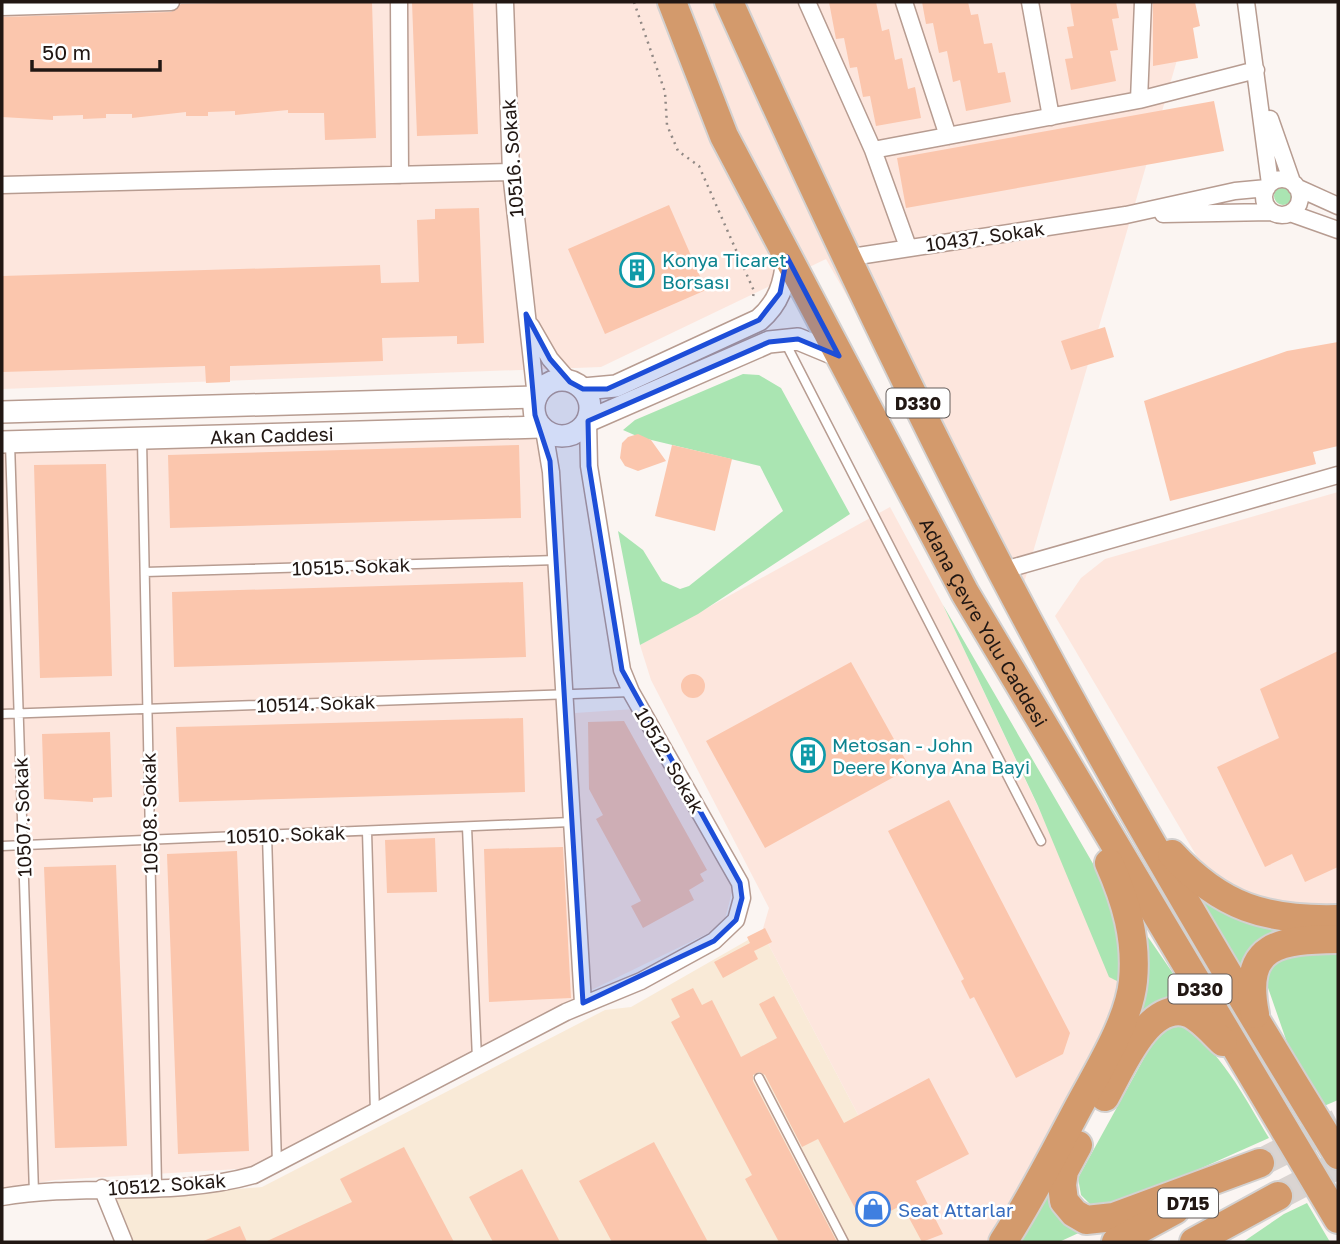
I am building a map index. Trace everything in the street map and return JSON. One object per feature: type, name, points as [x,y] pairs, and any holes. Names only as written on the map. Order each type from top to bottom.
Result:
[{"type":"highway","name":"Adana Çevre Yolu Caddesi","points":[[672,2],[724,136],[965,593],[1338,1219]]},
{"type":"highway","name":"Adana Çevre Yolu Caddesi","points":[[729,2],[845,258],[1002,570],[1125,794],[1257,1024],[1338,1155]]},
{"type":"highway","points":[[1003,1242],[1101,1065],[1121,1023],[1133,983],[1133,939],[1128,909],[1063,758]]},
{"type":"highway","points":[[1125,794],[1167,850],[1211,891],[1237,906],[1267,915],[1338,919]]},
{"type":"highway","points":[[1257,1024],[1250,989],[1257,964],[1268,950],[1288,941],[1338,939]]},
{"type":"highway","name":"D715","points":[[1115,1242],[1260,1163],[1103,1220],[1086,1220],[1074,1213],[1064,1201],[1064,1171],[1143,1030],[1170,1013],[1188,1013],[1242,1059]]},
{"type":"highway","name":"D715","points":[[1194,1242],[1278,1196],[1214,1242]]},
{"type":"street","points":[[2,7],[171,2]]},
{"type":"street","points":[[400,2],[400,175]]},
{"type":"street","name":"10516. Sokak","points":[[505,2],[511,172],[536,397]]},
{"type":"street","points":[[807,2],[873,150],[908,247]]},
{"type":"street","points":[[904,2],[948,136]]},
{"type":"street","points":[[1030,2],[1051,117]]},
{"type":"street","points":[[1139,100],[1143,2]]},
{"type":"street","points":[[1246,2],[1245,16],[1259,89],[1268,186],[1265,204],[1272,212],[1281,215],[1290,213],[1338,230]]},
{"type":"street","points":[[873,150],[1139,100],[1256,70]]},
{"type":"street","points":[[1259,89],[1300,198],[1290,213]]},
{"type":"street","points":[[2,185],[511,172]]},
{"type":"street","points":[[1268,186],[1280,179],[1338,206]]},
{"type":"street","name":"10437. Sokak","points":[[845,258],[1126,215],[1268,186]]},
{"type":"street","name":"10437. Sokak","points":[[1126,215],[1272,212]]},
{"type":"street","points":[[583,1003],[550,461],[542,428],[535,415],[536,397],[552,382],[616,387],[759,320],[771,309],[780,293],[787,257]]},
{"type":"street","points":[[526,314],[550,359],[576,385],[590,406],[588,421]]},
{"type":"street","points":[[542,428],[556,436],[570,436],[588,421],[756,346],[784,339],[813,343],[839,356]]},
{"type":"street","name":"Akan Caddesi","points":[[2,412],[536,397]]},
{"type":"street","name":"10512. Sokak","points":[[2,1197],[34,1192],[235,1180],[277,1164],[583,1003],[641,981],[714,941],[736,920],[741,908],[740,883],[631,692],[617,651],[589,466],[588,421]]},
{"type":"street","name":"Akan Caddesi","points":[[6,442],[542,428]]},
{"type":"street","points":[[1002,570],[1338,475]]},
{"type":"street","points":[[102,1188],[124,1242]]},
{"type":"lane","points":[[784,339],[1041,841]]},
{"type":"lane","name":"10508. Sokak","points":[[142,440],[157,1186]]},
{"type":"lane","name":"10507. Sokak","points":[[6,442],[19,714],[34,1192]]},
{"type":"lane","name":"10515. Sokak","points":[[145,572],[557,560]]},
{"type":"lane","name":"10514. Sokak","points":[[2,714],[631,692]]},
{"type":"lane","name":"10510. Sokak","points":[[2,846],[571,822]]},
{"type":"lane","points":[[467,827],[477,1059]]},
{"type":"lane","points":[[367,831],[375,1113]]},
{"type":"lane","points":[[267,835],[277,1164]]},
{"type":"lane","points":[[759,1078],[844,1242]]},
{"type":"path","points":[[634,2],[665,92],[667,124],[678,151],[699,166],[754,291],[753,309],[759,320]]},
{"type":"highlighted area","points":[[787,257],[839,356],[798,339],[769,342],[588,421],[589,466],[622,670],[740,883],[742,898],[736,920],[714,941],[583,1003],[550,461],[535,415],[526,314],[550,359],[570,382],[583,389],[607,389],[759,320],[780,293]]},
{"type":"shaded area","points":[[2,2],[1194,2],[1019,600],[826,259],[601,367],[2,389]]},
{"type":"shaded area","points":[[530,434],[542,445],[560,714],[635,709],[734,885],[723,926],[577,997],[255,1168],[55,1180],[2,1189],[2,450]]},
{"type":"shaded area","points":[[1338,492],[1338,911],[1276,908],[1209,877],[1055,616],[1081,578],[1105,559]]},
{"type":"shaded area","points":[[890,507],[943,605],[1121,983],[1110,1025],[986,1242],[925,1242],[762,932],[769,908],[651,680],[640,645]]},
{"type":"shaded area","points":[[762,932],[925,1242],[132,1242],[114,1199],[262,1187],[605,1010],[631,1007]]},
{"type":"green space","points":[[1279,187],[1287,187],[1292,196],[1290,203],[1279,205],[1274,200],[1274,192]]},
{"type":"green space","points":[[743,374],[759,375],[781,388],[850,514],[698,614],[640,645],[618,531],[643,550],[662,581],[680,589],[689,586],[783,511],[760,466],[639,437],[623,430],[635,420]]},
{"type":"green space","points":[[943,605],[1099,874],[1119,923],[1121,983],[1109,977],[1038,806]]},
{"type":"green space","points":[[1203,897],[1299,928],[1245,972],[1197,898]]},
{"type":"green space","points":[[1148,937],[1192,1001],[1171,1000],[1155,1006],[1129,1035]]},
{"type":"green space","points":[[1338,952],[1338,1100],[1324,1106],[1290,1051],[1267,985],[1269,972],[1282,958],[1303,953]]},
{"type":"green space","points":[[1178,1025],[1192,1033],[1218,1059],[1269,1138],[1114,1207],[1093,1207],[1081,1195],[1078,1178],[1159,1031]]},
{"type":"green space","points":[[1056,1173],[1083,1231],[1059,1242],[1015,1242]]},
{"type":"green space","points":[[1307,1203],[1330,1242],[1243,1242],[1284,1214]]},
{"type":"building","points":[[372,2],[376,138],[325,140],[324,113],[288,113],[288,110],[235,115],[235,111],[208,112],[208,116],[186,116],[186,112],[132,118],[132,114],[106,114],[106,118],[83,119],[83,115],[53,116],[53,120],[2,117],[2,17],[171,12],[181,4]]},
{"type":"building","points":[[412,2],[473,2],[478,134],[417,136]]},
{"type":"building","points":[[829,2],[876,2],[882,31],[889,29],[895,60],[902,58],[908,89],[915,87],[921,118],[876,126],[870,96],[863,97],[857,67],[850,68],[844,38],[836,39]]},
{"type":"building","points":[[922,2],[968,2],[971,15],[978,14],[984,44],[992,43],[998,73],[1005,72],[1011,102],[966,111],[960,80],[953,82],[947,51],[939,53],[933,23],[926,24]]},
{"type":"building","points":[[1070,2],[1116,2],[1119,18],[1112,19],[1118,50],[1110,51],[1116,81],[1071,90],[1065,59],[1073,58],[1067,27],[1074,26]]},
{"type":"building","points":[[1195,2],[1200,26],[1193,28],[1198,58],[1153,66],[1153,3]]},
{"type":"building","points":[[1214,101],[1224,151],[906,208],[897,158]]},
{"type":"building","name":"Konya Ticaret Borsası","points":[[669,205],[706,290],[605,334],[568,249]]},
{"type":"building","points":[[479,208],[484,343],[457,344],[457,336],[382,338],[383,361],[230,366],[230,382],[206,383],[205,366],[2,372],[2,276],[380,265],[381,283],[419,282],[417,220],[435,219],[435,209]]},
{"type":"building","points":[[1105,327],[1114,357],[1071,370],[1061,341]]},
{"type":"building","points":[[1338,342],[1338,446],[1313,452],[1316,464],[1170,501],[1144,401],[1287,351]]},
{"type":"building","points":[[638,434],[651,440],[666,461],[638,471],[625,466],[620,458],[622,443],[628,437]]},
{"type":"building","points":[[519,445],[521,518],[170,528],[168,455]]},
{"type":"building","points":[[672,445],[732,459],[715,531],[655,516]]},
{"type":"building","points":[[106,464],[112,676],[40,678],[34,465]]},
{"type":"building","points":[[523,582],[526,657],[174,667],[172,592]]},
{"type":"building","points":[[1338,651],[1338,867],[1305,882],[1292,854],[1265,867],[1217,767],[1279,738],[1260,689]]},
{"type":"building","name":"Metosan - John Deere Konya Ana Bayi","points":[[851,662],[910,768],[765,848],[706,741]]},
{"type":"building","points":[[693,674],[701,678],[705,686],[701,694],[693,698],[685,694],[681,686],[685,678]]},
{"type":"building","points":[[523,718],[525,792],[179,802],[176,727]]},
{"type":"building","points":[[624,721],[707,870],[700,874],[704,881],[689,890],[694,900],[643,928],[631,906],[641,901],[596,819],[603,815],[589,789],[588,722]]},
{"type":"building","points":[[110,732],[112,797],[93,798],[93,802],[44,799],[42,734]]},
{"type":"building","points":[[949,800],[1070,1033],[1063,1054],[1016,1078],[974,997],[970,999],[961,981],[964,979],[888,831]]},
{"type":"building","points":[[435,838],[437,892],[387,893],[385,840]]},
{"type":"building","points":[[563,847],[571,998],[489,1002],[484,849]]},
{"type":"building","points":[[237,851],[249,1151],[178,1154],[167,854]]},
{"type":"building","points":[[116,865],[127,1146],[55,1148],[44,867]]},
{"type":"building","points":[[765,928],[772,942],[754,951],[758,959],[723,978],[714,962],[750,943],[747,937]]},
{"type":"building","points":[[693,988],[702,1005],[712,1000],[741,1057],[777,1038],[759,1004],[774,996],[844,1123],[929,1078],[969,1154],[916,1181],[943,1234],[922,1242],[902,1205],[864,1225],[818,1139],[802,1147],[765,1075],[759,1072],[753,1075],[753,1081],[837,1242],[779,1242],[745,1179],[752,1175],[671,1022],[680,1017],[671,999]]},
{"type":"building","points":[[654,1142],[708,1242],[612,1242],[579,1181]]},
{"type":"building","points":[[404,1147],[454,1242],[265,1242],[352,1202],[340,1179]]},
{"type":"building","points":[[522,1169],[560,1242],[493,1242],[469,1197]]},
{"type":"building","points":[[240,1226],[247,1242],[201,1242]]},
{"type":"tunnel","points":[[1260,1163],[1338,1123]]},
{"type":"tunnel","points":[[1278,1196],[1338,1165]]},
{"type":"place","name":"Konya Ticaret Borsası","points":[[637,270]]},
{"type":"place","name":"Metosan - John Deere Konya Ana Bayi","points":[[808,755]]},
{"type":"place","name":"Seat Attarlar","points":[[873,1209]]}]
